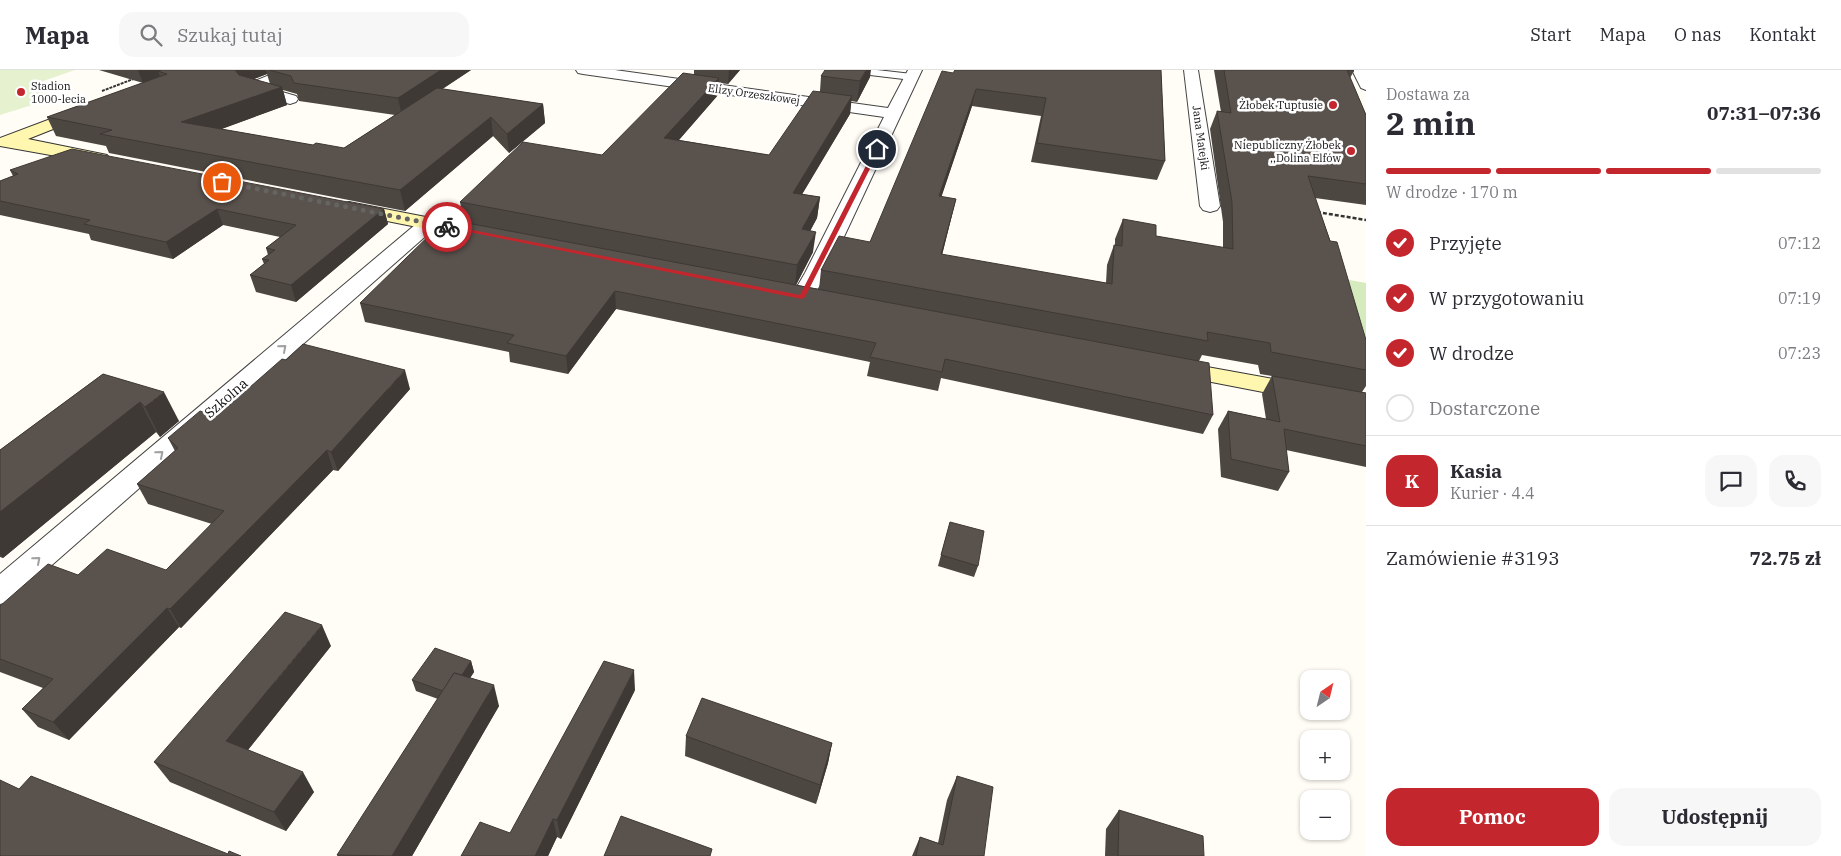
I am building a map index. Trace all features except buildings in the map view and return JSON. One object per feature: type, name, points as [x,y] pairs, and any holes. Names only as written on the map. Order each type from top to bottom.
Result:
[{"type":"street","points":[[290,99],[250,88],[295,70]]},
{"type":"street","name":"Elizy Orzeszkowej","points":[[583,70],[894,114]]},
{"type":"street","name":"Jana Matejki","points":[[1191,70],[1210,206]]},
{"type":"street","points":[[1359,70],[1366,84]]},
{"type":"street","points":[[802,297],[913,74]]},
{"type":"street","points":[[3,141],[98,106]]},
{"type":"street","points":[[3,141],[120,162]]},
{"type":"street","points":[[332,204],[498,237]]},
{"type":"street","name":"Szkolna","points":[[0,592],[429,223]]},
{"type":"street","points":[[1151,363],[1366,404]]},
{"type":"lane","points":[[854,70],[913,74]]},
{"type":"path","points":[[1314,212],[1366,220]]},
{"type":"green space","name":"Stadion 1000-lecia","points":[[0,70],[75,70],[29,86],[55,98],[0,115]]},
{"type":"green space","points":[[1333,277],[1366,283],[1366,385]]},
{"type":"way so far","points":[[222,182],[447,227]]},
{"type":"place","name":"Stadion 1000-lecia","points":[[21,92]]},
{"type":"place","name":"Żłobek Tuptusie","points":[[1333,105]]},
{"type":"place","name":"Niepubliczny Żłobek ,,Dolina Elfów","points":[[1351,151]]},
{"type":"route","points":[[447,227],[802,297],[816,273],[877,149]]}]
